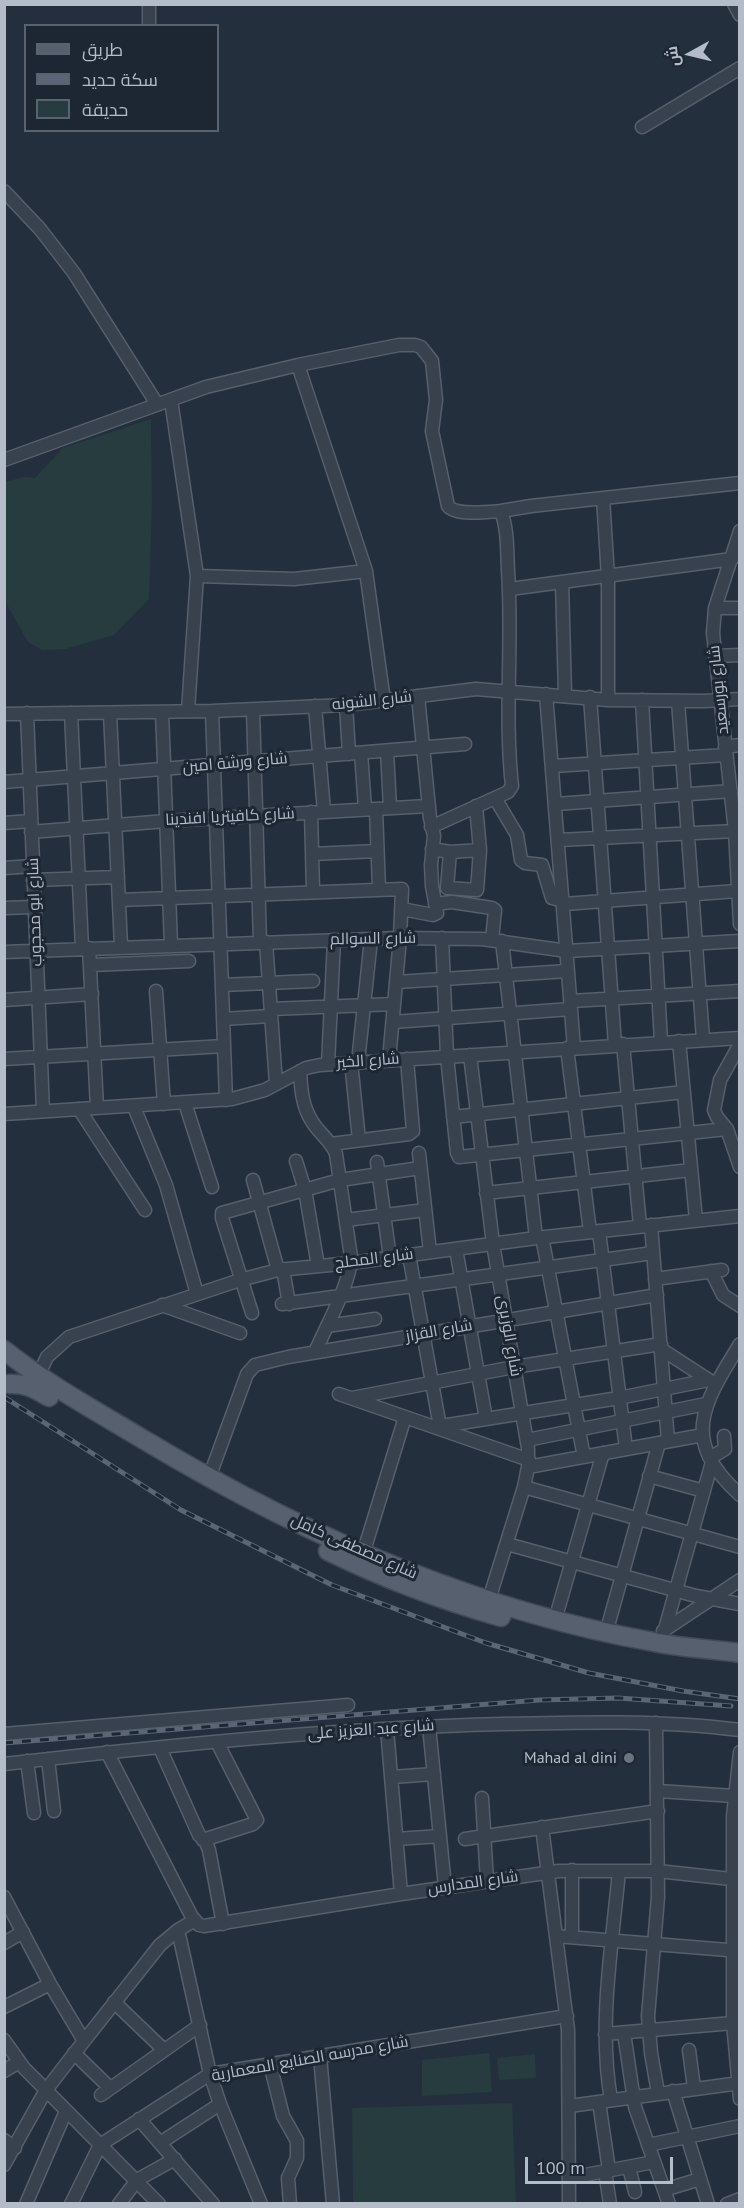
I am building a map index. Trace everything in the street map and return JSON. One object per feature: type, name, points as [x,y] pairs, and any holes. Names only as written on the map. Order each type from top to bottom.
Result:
[{"type":"main road","name":"شارع مصطفى كامل","points":[[5,1350],[38,1376],[209,1478],[330,1540],[486,1607],[534,1627],[599,1641],[665,1653],[740,1660]]},
{"type":"main road","points":[[5,1350],[11,1368],[7,1388]]},
{"type":"main road","name":"شارع مصطفى كامل","points":[[7,1388],[20,1383],[31,1386],[204,1489],[364,1569],[486,1607],[555,1620],[606,1633],[660,1636],[740,1653]]},
{"type":"street","points":[[149,4],[149,24]]},
{"type":"street","points":[[734,4],[739,14]]},
{"type":"street","points":[[642,127],[740,68]]},
{"type":"street","points":[[4,191],[40,228],[74,273],[157,404]]},
{"type":"street","points":[[4,460],[206,387],[297,365],[399,345],[415,345],[421,347],[432,362],[436,400],[432,431],[450,510],[501,512],[531,506],[740,483]]},
{"type":"street","points":[[297,365],[366,571],[384,701]]},
{"type":"street","points":[[171,400],[197,576],[188,711]]},
{"type":"street","points":[[603,498],[608,577],[608,700]]},
{"type":"street","points":[[431,827],[508,792],[511,783],[508,691],[510,589],[506,531],[501,512]]},
{"type":"street","name":"شارع بورسعيد","points":[[740,531],[734,562],[715,608],[713,633],[725,751],[734,799],[740,924]]},
{"type":"street","points":[[510,589],[734,562]]},
{"type":"street","points":[[197,576],[294,579],[366,571]]},
{"type":"street","points":[[562,582],[565,695]]},
{"type":"street","points":[[715,608],[740,608]]},
{"type":"street","points":[[715,656],[740,655]]},
{"type":"street","name":"شارع الشونه","points":[[4,714],[253,710],[346,705],[476,689],[608,700],[720,701],[740,699]]},
{"type":"street","points":[[546,694],[571,1005],[574,1104],[584,1182],[602,1260],[626,1449]]},
{"type":"street","points":[[402,909],[433,915],[437,913],[431,876],[434,836],[428,806],[418,696]]},
{"type":"street","points":[[590,697],[612,998],[628,1098],[636,1176],[653,1253],[666,1413],[664,1442],[650,1476],[606,1633]]},
{"type":"street","points":[[642,700],[661,1042]]},
{"type":"street","points":[[678,701],[703,1040]]},
{"type":"street","points":[[346,705],[355,754],[370,809],[377,851],[379,889]]},
{"type":"street","points":[[315,706],[324,811]]},
{"type":"street","points":[[253,710],[259,894],[269,983],[276,1084]]},
{"type":"street","points":[[212,711],[226,1100]]},
{"type":"street","points":[[162,712],[171,945]]},
{"type":"street","name":"شارع ابو محجوب","points":[[27,713],[42,1111]]},
{"type":"street","points":[[72,713],[79,879],[86,948],[90,965],[97,1108]]},
{"type":"street","points":[[110,713],[121,946]]},
{"type":"street","name":"شارع ورشة امين","points":[[4,782],[465,744]]},
{"type":"street","points":[[552,766],[682,758],[725,751],[740,745]]},
{"type":"street","points":[[387,751],[390,808]]},
{"type":"street","points":[[556,804],[685,794],[734,799]]},
{"type":"street","points":[[495,798],[517,835],[521,860],[525,863],[542,865],[552,898],[564,903],[737,891]]},
{"type":"street","name":"شارع كافيتريا افندينا","points":[[4,823],[31,827],[76,828],[216,817],[428,806]]},
{"type":"street","points":[[450,852],[447,888],[476,891],[479,886],[480,850],[476,806]]},
{"type":"street","points":[[310,812],[313,891]]},
{"type":"street","points":[[559,840],[735,831]]},
{"type":"street","points":[[432,849],[450,852],[480,850]]},
{"type":"street","points":[[312,854],[377,851]]},
{"type":"street","points":[[4,868],[33,866]]},
{"type":"street","points":[[33,880],[118,877]]},
{"type":"street","points":[[119,900],[401,888],[403,891],[397,982],[389,1060]]},
{"type":"street","points":[[435,904],[452,902],[494,909],[497,940],[506,975],[526,1150],[539,1238],[548,1268],[585,1457]]},
{"type":"street","points":[[4,908],[34,907]]},
{"type":"street","name":"شارع السوالم","points":[[4,952],[121,946],[400,938],[497,940],[567,951],[740,941]]},
{"type":"street","points":[[442,938],[447,1056],[458,1155],[461,1157],[727,1129]]},
{"type":"street","points":[[359,1140],[355,1062],[371,939]]},
{"type":"street","points":[[328,1064],[334,940]]},
{"type":"street","points":[[90,965],[189,961]]},
{"type":"street","points":[[397,982],[568,971]]},
{"type":"street","points":[[222,985],[313,981]]},
{"type":"street","points":[[156,991],[164,1104]]},
{"type":"street","points":[[393,1022],[511,1013],[612,998],[740,991]]},
{"type":"street","points":[[4,1000],[92,994]]},
{"type":"street","points":[[223,1019],[330,1007],[394,1004]]},
{"type":"street","name":"شارع الخير","points":[[4,1114],[226,1100],[249,1095],[313,1066],[328,1064],[740,1038]]},
{"type":"street","points":[[679,1041],[696,1220]]},
{"type":"street","points":[[740,1044],[724,1071],[714,1110],[717,1118],[727,1129],[740,1167]]},
{"type":"street","points":[[4,1059],[224,1046]]},
{"type":"street","name":"شارع الوزيرى","points":[[470,1055],[493,1244],[527,1440],[528,1464],[524,1487],[486,1607]]},
{"type":"street","points":[[331,1144],[408,1134],[413,1131],[407,1059]]},
{"type":"street","points":[[300,1071],[307,1114],[331,1144],[336,1154],[351,1263],[340,1297],[315,1352]]},
{"type":"street","points":[[453,1117],[684,1092]]},
{"type":"street","points":[[185,1103],[212,1187]]},
{"type":"street","points":[[134,1107],[166,1185],[197,1294]]},
{"type":"street","points":[[79,1109],[145,1210]]},
{"type":"street","points":[[419,1154],[430,1252]]},
{"type":"street","points":[[296,1161],[305,1190],[318,1266]]},
{"type":"street","points":[[378,1168],[390,1258]]},
{"type":"street","points":[[252,1313],[222,1218],[224,1213],[378,1168],[420,1168]]},
{"type":"street","points":[[486,1193],[692,1170]]},
{"type":"street","points":[[253,1180],[280,1270],[285,1304],[653,1253]]},
{"type":"street","points":[[346,1221],[425,1210]]},
{"type":"street","name":"شارع المحلج","points":[[38,1376],[47,1357],[69,1337],[240,1280],[280,1270],[409,1256],[594,1231],[740,1216]]},
{"type":"street","points":[[456,1250],[486,1419]]},
{"type":"street","points":[[409,1256],[438,1427]]},
{"type":"street","points":[[655,1279],[717,1270],[723,1295],[740,1306]]},
{"type":"street","name":"شارع القزاز","points":[[209,1478],[248,1371],[258,1364],[315,1352],[657,1294]]},
{"type":"street","points":[[162,1305],[240,1334]]},
{"type":"street","points":[[327,1326],[375,1319]]},
{"type":"street","points":[[738,1492],[716,1472],[703,1435],[702,1417],[712,1382],[739,1345]]},
{"type":"street","points":[[352,1398],[565,1358],[661,1346],[712,1382]]},
{"type":"street","points":[[438,1427],[712,1382]]},
{"type":"street","points":[[339,1394],[438,1427],[528,1464],[585,1457],[703,1435]]},
{"type":"street","points":[[527,1440],[706,1404]]},
{"type":"street","points":[[363,1554],[405,1417]]},
{"type":"street","points":[[660,1636],[676,1590],[711,1460],[725,1449],[724,1436]]},
{"type":"street","points":[[555,1620],[603,1453]]},
{"type":"street","points":[[650,1476],[704,1491]]},
{"type":"street","points":[[524,1487],[740,1547]]},
{"type":"street","points":[[507,1544],[708,1599],[740,1604]]},
{"type":"street","points":[[660,1636],[708,1599],[740,1580]]},
{"type":"street","points":[[4,1734],[348,1705]]},
{"type":"street","name":"شارع عبد العزيز على","points":[[4,1764],[216,1742],[429,1726],[595,1722],[692,1724],[740,1730]]},
{"type":"street","points":[[656,1723],[658,1897],[649,2002],[649,2030],[658,2093]]},
{"type":"street","points":[[429,1726],[445,1887]]},
{"type":"street","points":[[387,1729],[401,1894]]},
{"type":"street","points":[[204,1840],[253,1824],[257,1820],[216,1742]]},
{"type":"street","points":[[159,1748],[199,1834],[209,1850],[224,1924]]},
{"type":"street","points":[[4,2165],[46,2090],[74,2053],[153,1953],[178,1930],[195,1920],[107,1752]]},
{"type":"street","points":[[740,1752],[736,1792],[736,1951],[733,2023],[740,2099]]},
{"type":"street","points":[[48,1759],[54,1810]]},
{"type":"street","points":[[27,1761],[34,1813]]},
{"type":"street","points":[[392,1777],[434,1774]]},
{"type":"street","points":[[658,1791],[736,1792]]},
{"type":"street","points":[[482,1798],[488,1881]]},
{"type":"street","points":[[465,1839],[658,1810]]},
{"type":"street","points":[[542,1827],[567,2016],[569,2204]]},
{"type":"street","points":[[397,1839],[440,1836]]},
{"type":"street","points":[[572,1870],[572,1937]]},
{"type":"street","name":"شارع المدارس","points":[[195,1920],[199,1925],[224,1924],[445,1887],[572,1870],[658,1872],[736,1879]]},
{"type":"street","points":[[610,2204],[607,2171],[604,2034],[619,1870]]},
{"type":"street","points":[[4,1897],[8,1914],[23,1932],[50,1984],[84,2041]]},
{"type":"street","points":[[178,1930],[210,2074],[261,2204]]},
{"type":"street","points":[[4,1942],[23,1932]]},
{"type":"street","points":[[556,1936],[736,1951]]},
{"type":"street","points":[[4,2007],[50,1984]]},
{"type":"street","points":[[114,2002],[164,2050]]},
{"type":"street","name":"شارع مدرسه الصنايع المعمارية","points":[[100,2145],[210,2074],[567,2016]]},
{"type":"street","points":[[604,2034],[733,2023]]},
{"type":"street","points":[[74,2053],[105,2091],[200,2025]]},
{"type":"street","points":[[624,2033],[632,2097],[669,2204]]},
{"type":"street","points":[[4,2040],[19,2062],[159,2204]]},
{"type":"street","points":[[689,2050],[694,2088]]},
{"type":"street","points":[[320,2056],[333,2204]]},
{"type":"street","points":[[4,2071],[19,2062]]},
{"type":"street","points":[[270,2064],[283,2116],[297,2141],[297,2158],[288,2178],[290,2204]]},
{"type":"street","points":[[569,2106],[739,2083]]},
{"type":"street","points":[[673,2091],[708,2204]]},
{"type":"street","points":[[160,2143],[220,2104]]},
{"type":"street","points":[[26,2204],[66,2111]]},
{"type":"street","points":[[140,2119],[213,2204]]},
{"type":"street","points":[[648,2145],[740,2126]]},
{"type":"street","points":[[4,2140],[15,2148]]},
{"type":"street","points":[[71,2204],[100,2145]]},
{"type":"street","points":[[119,2204],[137,2180],[175,2159]]},
{"type":"street","points":[[569,2178],[654,2162]]},
{"type":"street","points":[[629,2167],[635,2192]]},
{"type":"street","points":[[664,2190],[700,2179]]},
{"type":"street","points":[[728,2204],[740,2199]]},
{"type":"green space","points":[[151,419],[152,505],[149,599],[114,635],[65,649],[42,650],[28,642],[5,601],[5,482],[24,477],[35,478],[63,448]]},
{"type":"green space","points":[[489,2053],[492,2092],[422,2096],[422,2060]]},
{"type":"green space","points":[[535,2054],[536,2078],[499,2080],[497,2058]]},
{"type":"green space","points":[[512,2103],[516,2203],[353,2203],[352,2108]]},
{"type":"railway","points":[[4,1397],[181,1510],[332,1585],[486,1643],[589,1673],[740,1699]]},
{"type":"railway","points":[[4,1743],[539,1700],[618,1698],[731,1706]]},
{"type":"place","name":"Mahad al dini","points":[[629,1758]]}]
